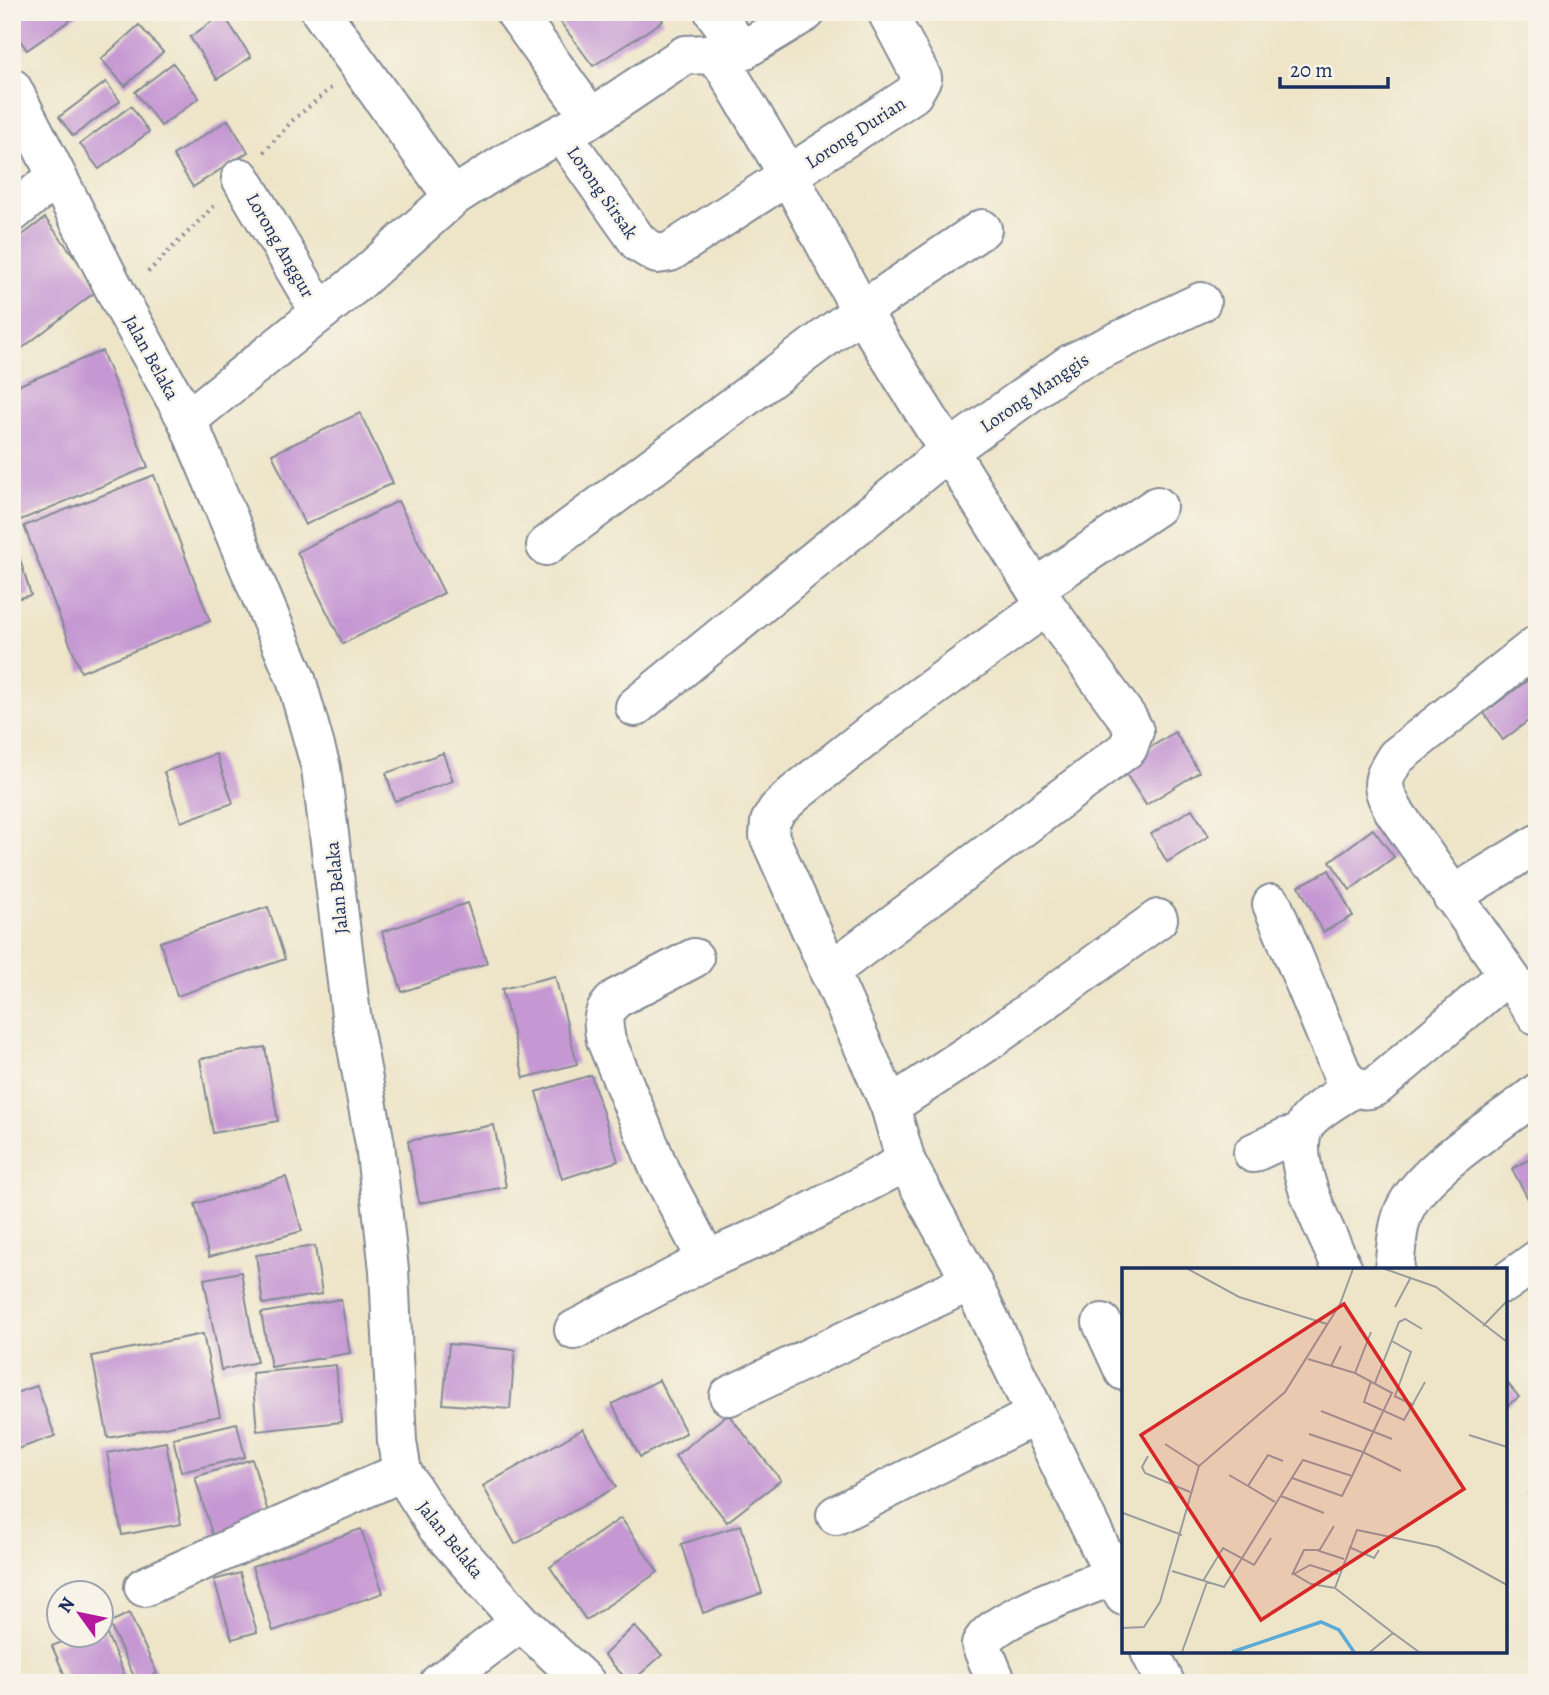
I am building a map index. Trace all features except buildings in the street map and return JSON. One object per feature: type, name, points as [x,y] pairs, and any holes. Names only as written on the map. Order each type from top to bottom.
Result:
[{"type":"street","points":[[321,12],[453,197]]},
{"type":"street","name":"Lorong Sirsak","points":[[514,12],[639,243],[657,254],[670,252],[684,245],[789,176]]},
{"type":"street","points":[[714,12],[732,57],[789,176],[861,311],[1040,597],[1134,731],[1128,748],[829,972]]},
{"type":"street","points":[[187,420],[320,312],[453,197],[509,161],[576,126],[685,55],[732,57],[806,12]]},
{"type":"street","name":"Lorong Durian","points":[[789,176],[892,110],[921,83],[922,78],[887,12]]},
{"type":"street","name":"Jalan Belaka","points":[[12,88],[56,177],[187,420],[296,679],[321,768],[351,1015],[375,1144],[389,1270],[397,1442],[402,1472],[437,1527],[520,1622],[586,1683]]},
{"type":"street","points":[[12,213],[56,177]]},
{"type":"street","name":"Lorong Anggur","points":[[242,178],[320,312]]},
{"type":"street","points":[[547,546],[861,311],[982,229]]},
{"type":"street","name":"Lorong Manggis","points":[[635,707],[947,452],[1070,364],[1201,302]]},
{"type":"street","points":[[997,1683],[981,1645],[988,1632],[1055,1599],[1121,1581],[971,1281],[906,1161],[890,1106],[769,836],[770,822],[777,810],[1157,506]]},
{"type":"street","points":[[1537,645],[1396,757],[1385,773],[1382,788],[1394,811],[1537,1016]]},
{"type":"street","points":[[1452,896],[1537,844]]},
{"type":"street","points":[[1272,904],[1343,1076],[1355,1087],[1368,1091],[1507,975]]},
{"type":"street","points":[[890,1106],[990,1040],[1158,919]]},
{"type":"street","points":[[694,958],[617,998],[606,1008],[602,1021],[606,1040],[660,1171],[707,1260]]},
{"type":"street","points":[[1342,1268],[1303,1175],[1300,1138],[1310,1119],[1355,1087]]},
{"type":"street","points":[[1394,1268],[1401,1217],[1409,1199],[1427,1178],[1537,1093]]},
{"type":"street","points":[[1253,1153],[1287,1137],[1300,1138]]},
{"type":"street","points":[[574,1330],[707,1260],[786,1225],[906,1161]]},
{"type":"street","points":[[1507,1282],[1537,1260]]},
{"type":"street","points":[[729,1396],[971,1281]]},
{"type":"street","points":[[1102,1323],[1122,1367]]},
{"type":"street","points":[[836,1515],[1036,1415]]},
{"type":"street","points":[[144,1587],[402,1472]]},
{"type":"street","points":[[439,1683],[520,1622]]},
{"type":"street","points":[[1151,1653],[1165,1683]]}]
